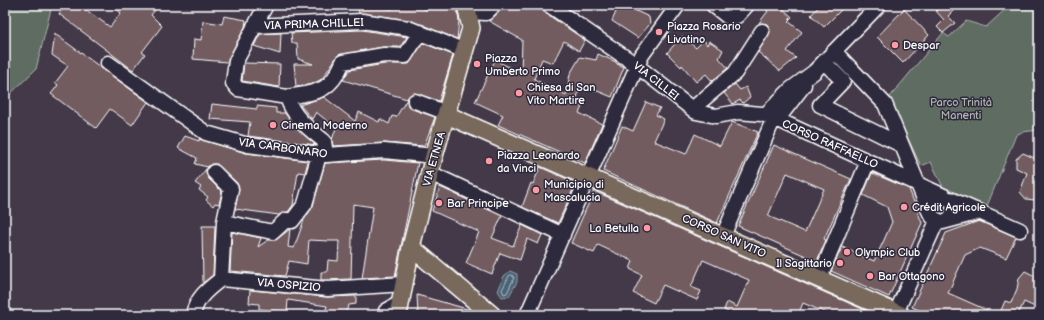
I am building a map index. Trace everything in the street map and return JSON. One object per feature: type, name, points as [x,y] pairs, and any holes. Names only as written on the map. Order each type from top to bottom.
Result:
[{"type":"main road","name":"VIA ETNEA","points":[[399,309],[411,247],[434,156],[471,28],[466,8]]},
{"type":"main road","name":"CORSO SAN VITO","points":[[447,114],[897,314]]},
{"type":"main road","points":[[411,247],[492,315]]},
{"type":"street","points":[[266,5],[236,61],[233,83],[238,88],[287,97],[325,89],[337,76],[343,62],[384,55],[405,56],[420,32]]},
{"type":"street","points":[[466,8],[486,13],[494,5]]},
{"type":"street","name":"VIA CILLEI","points":[[549,5],[636,66],[692,109],[706,115],[716,116],[738,112],[772,118]]},
{"type":"street","points":[[713,5],[728,17],[737,16],[747,5]]},
{"type":"street","points":[[527,315],[636,66],[642,55],[677,6]]},
{"type":"street","points":[[772,118],[877,6]]},
{"type":"street","name":"VIA PRIMA CHILLEI","points":[[254,26],[362,21],[408,28],[465,50]]},
{"type":"street","points":[[692,109],[735,73],[762,31]]},
{"type":"street","points":[[834,51],[884,104],[916,182],[938,217]]},
{"type":"street","points":[[824,62],[843,81]]},
{"type":"street","name":"VIA CARBONARO","points":[[108,63],[206,133],[248,145],[322,155],[384,151],[434,156]]},
{"type":"street","points":[[853,71],[820,105],[901,145]]},
{"type":"street","points":[[224,222],[273,232],[286,220],[292,221],[305,204],[322,155],[324,141],[301,122],[291,109],[287,97]]},
{"type":"street","points":[[415,101],[447,114]]},
{"type":"street","name":"CORSO RAFFAELLO","points":[[723,236],[772,118],[980,212]]},
{"type":"street","points":[[818,278],[868,161]]},
{"type":"street","points":[[192,315],[194,308],[204,292],[221,279],[224,222],[231,189],[214,172]]},
{"type":"street","points":[[430,173],[563,235]]},
{"type":"street","points":[[897,314],[938,217],[933,200],[938,197],[947,198],[953,204],[953,216],[938,217]]},
{"type":"street","points":[[938,217],[980,212],[1020,230]]},
{"type":"street","name":"VIA OSPIZIO","points":[[221,279],[328,289],[404,284]]},
{"type":"street","points":[[386,315],[386,312],[399,309]]},
{"type":"green space","points":[[5,5],[52,5],[36,69],[5,99]]},
{"type":"green space","name":"Parco Trinità Manenti","points":[[1010,5],[1039,5],[1039,130],[1022,132],[1016,135],[987,206],[943,187],[931,162],[921,166],[889,98],[943,33],[949,37],[966,21],[986,27]]},
{"type":"water","points":[[510,271],[517,274],[517,282],[509,296],[502,297],[498,291],[504,276]]},
{"type":"building","points":[[64,5],[79,5],[110,27],[121,13],[112,5],[159,5],[151,15],[162,26],[142,52],[145,54],[133,70],[59,14]]},
{"type":"building","points":[[357,5],[373,5],[392,9],[394,5],[415,5],[427,10],[429,5],[456,5],[459,21],[457,39],[409,20],[359,13]]},
{"type":"building","points":[[502,5],[541,5],[544,12],[585,40],[579,51],[564,41],[553,63],[542,59],[534,79],[566,95],[570,74],[580,57],[596,60],[598,54],[624,67],[612,97],[580,84],[576,104],[582,107],[579,113],[602,124],[585,163],[498,125],[503,115],[475,102],[495,60],[521,73],[522,40],[489,21],[500,11]]},
{"type":"building","points":[[619,5],[640,5],[636,11],[649,17],[650,24],[638,38],[612,21]]},
{"type":"building","points":[[761,5],[779,5],[792,17],[788,21],[802,32],[787,51],[796,58],[780,71],[758,52],[770,31],[767,24],[759,23],[768,11]]},
{"type":"building","points":[[820,5],[846,5],[824,27],[811,15]]},
{"type":"building","points":[[942,5],[959,5],[948,16],[955,23],[943,33],[937,27],[944,20],[936,11]]},
{"type":"building","points":[[904,9],[929,35],[903,63],[877,37]]},
{"type":"building","points":[[224,16],[246,20],[245,27],[227,62],[193,59],[194,39],[201,40],[203,21],[222,24]]},
{"type":"building","points":[[362,30],[407,37],[400,47],[383,47],[338,55],[322,79],[312,84],[296,87],[294,64],[313,64],[298,59],[297,43],[292,43],[291,33]]},
{"type":"building","points":[[281,33],[280,54],[254,46],[260,34]]},
{"type":"building","points":[[55,34],[148,102],[132,125],[110,109],[96,128],[51,94],[58,85],[55,83],[68,66],[52,55]]},
{"type":"building","points":[[682,36],[696,48],[704,40],[707,45],[709,41],[723,50],[719,58],[728,68],[712,81],[706,74],[696,82],[682,65],[681,67],[667,53]]},
{"type":"building","points":[[423,43],[453,55],[439,101],[414,93],[407,98],[408,106],[412,109],[435,117],[424,146],[384,143],[333,146],[332,140],[336,128],[316,112],[312,119],[300,105],[324,97],[355,121],[359,112],[379,122],[380,119],[389,124],[392,116],[396,117],[407,99],[343,80],[349,70],[385,64],[409,64]]},
{"type":"building","points":[[244,63],[280,64],[279,87],[242,81]]},
{"type":"building","points":[[735,84],[740,90],[746,87],[750,97],[743,103],[740,100],[733,104],[724,93]]},
{"type":"building","points":[[646,102],[660,108],[656,115],[664,119],[654,141],[686,154],[695,134],[720,146],[732,122],[758,132],[717,223],[603,171],[622,126],[633,131]]},
{"type":"building","name":"Cinema Moderno","points":[[212,104],[257,109],[257,106],[276,108],[276,113],[285,113],[296,128],[316,145],[248,136],[250,122],[210,119]]},
{"type":"building","points":[[185,136],[246,153],[308,161],[305,173],[298,172],[293,205],[288,212],[279,215],[235,209],[239,190],[237,183],[217,164],[211,164],[208,167],[195,164],[197,158],[178,148]]},
{"type":"building","points":[[774,145],[851,179],[824,239],[826,240],[817,261],[738,226]],"holes":[[[787,173],[824,189],[805,232],[768,216]]]},
{"type":"building","points":[[1023,153],[1039,160],[1039,188],[1034,200],[1026,199],[1020,192],[1027,173],[1016,168],[1016,159]]},
{"type":"building","points":[[384,160],[418,163],[395,276],[362,278],[373,207],[353,204],[351,279],[321,280],[321,272],[327,272],[328,260],[338,261],[339,241],[309,240],[307,264],[289,261],[285,276],[230,271],[232,232],[261,238],[258,247],[268,240],[276,240],[290,229],[288,247],[294,248],[304,220],[313,206],[325,163]]},
{"type":"building","points":[[540,167],[576,183],[558,223],[522,207],[531,183],[533,184]]},
{"type":"building","points":[[206,169],[208,178],[222,192],[219,204],[215,203],[213,206],[206,200],[208,197],[199,190],[201,187],[195,183]]},
{"type":"building","points":[[872,173],[909,189],[922,223],[889,297],[831,271],[842,247],[874,261],[892,222],[887,207],[863,195]]},
{"type":"building","points":[[440,187],[502,216],[492,238],[513,246],[522,225],[542,235],[538,244],[527,239],[520,260],[500,253],[492,274],[466,263],[479,232],[432,211]]},
{"type":"building","points":[[594,191],[876,315],[831,315],[803,303],[798,315],[734,315],[724,310],[727,302],[737,307],[749,280],[703,260],[691,287],[701,291],[697,300],[663,285],[654,303],[633,293],[642,275],[630,269],[633,261],[598,245],[594,253],[571,243]]},
{"type":"building","points":[[979,221],[1016,237],[1006,258],[980,248],[965,255],[948,293],[998,315],[930,315],[912,307],[946,233]]},
{"type":"building","points":[[202,226],[215,226],[213,275],[203,283]]},
{"type":"building","points":[[1025,271],[1039,278],[1039,309],[1024,302],[1018,315],[999,315],[1005,301],[1011,303],[1017,289],[1019,278]]},
{"type":"building","points":[[250,290],[327,297],[356,296],[356,304],[349,305],[344,315],[331,315],[325,312],[327,306],[288,300],[287,312],[259,309],[259,304],[249,303]]},
{"type":"building","points":[[417,295],[471,310],[476,315],[418,315]]},
{"type":"place","name":"Piazza Rosario Livatino","points":[[659,32]]},
{"type":"place","name":"Despar","points":[[895,45]]},
{"type":"place","name":"Piazza Umberto Primo","points":[[477,64]]},
{"type":"place","name":"Chiesa di San Vito Martire","points":[[519,93]]},
{"type":"place","name":"Cinema Moderno","points":[[273,125]]},
{"type":"place","name":"Piazza Leonardo da Vinci","points":[[489,161]]},
{"type":"place","name":"Municipio di Mascalucia","points":[[536,190]]},
{"type":"place","name":"Bar Principe","points":[[439,203]]},
{"type":"place","name":"Crédit Agricole","points":[[904,207]]},
{"type":"place","name":"La Betulla","points":[[647,228]]},
{"type":"place","name":"Olympic Club","points":[[847,252]]},
{"type":"place","name":"Il Sagittario","points":[[840,263]]},
{"type":"place","name":"Bar Ottagono","points":[[870,276]]}]
